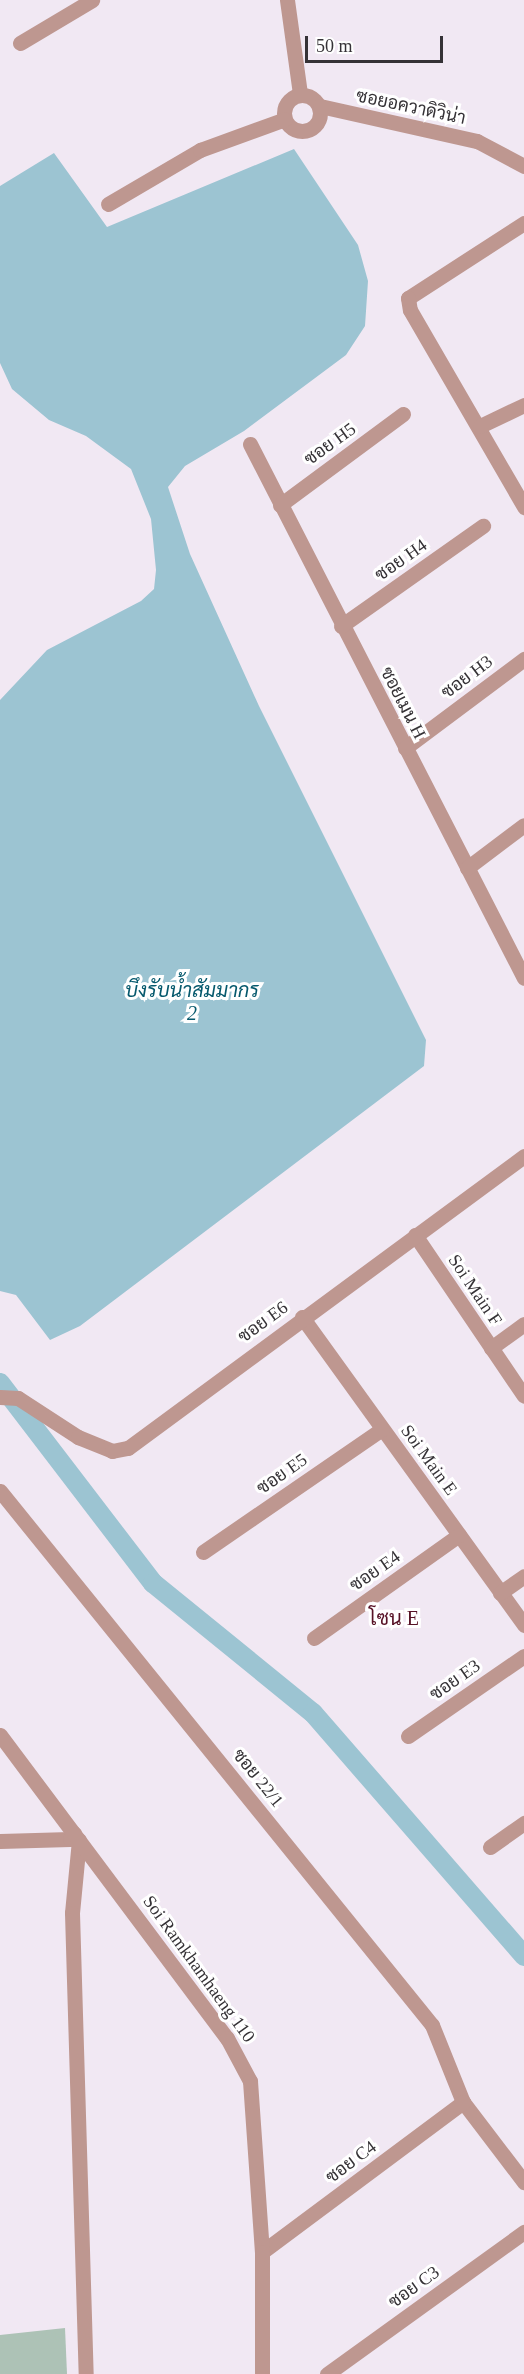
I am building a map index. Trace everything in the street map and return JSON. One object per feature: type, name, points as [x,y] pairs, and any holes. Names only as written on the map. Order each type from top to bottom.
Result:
[{"type":"street","points":[[20,43],[92,0]]},
{"type":"street","points":[[285,119],[286,103],[300,94],[286,0]]},
{"type":"street","name":"ซอยอควาดิวิน่า","points":[[300,94],[312,97],[320,106],[477,141],[524,166]]},
{"type":"street","points":[[285,119],[299,131],[312,129],[320,119],[320,106]]},
{"type":"street","points":[[108,204],[200,150],[285,119]]},
{"type":"street","points":[[524,223],[408,298],[410,310],[480,426],[524,507]]},
{"type":"street","points":[[480,426],[524,405]]},
{"type":"street","name":"ซอย H5","points":[[280,505],[403,414]]},
{"type":"street","name":"ซอยเมน H","points":[[250,444],[524,978]]},
{"type":"street","name":"ซอย H4","points":[[342,626],[483,526]]},
{"type":"street","name":"ซอย H3","points":[[405,748],[524,659]]},
{"type":"street","points":[[467,868],[524,825]]},
{"type":"street","name":"ซอย E6","points":[[0,1397],[18,1398],[78,1437],[112,1451],[128,1448],[302,1317],[524,1156]]},
{"type":"street","name":"Soi Main F","points":[[415,1235],[524,1396]]},
{"type":"street","name":"Soi Main E","points":[[302,1317],[524,1625]]},
{"type":"street","points":[[491,1348],[524,1324]]},
{"type":"street","name":"ซอย E5","points":[[203,1552],[382,1428]]},
{"type":"street","name":"ซอย 22/1","points":[[0,1491],[432,2025],[463,2102],[524,2182]]},
{"type":"street","name":"ซอย E4","points":[[314,1638],[459,1535]]},
{"type":"street","points":[[500,1593],[524,1576]]},
{"type":"street","name":"ซอย E3","points":[[408,1736],[524,1656]]},
{"type":"street","name":"Soi Ramkhamhaeng 110","points":[[0,1735],[227,2038],[250,2081],[262,2252],[262,2374]]},
{"type":"street","points":[[490,1847],[524,1823]]},
{"type":"street","points":[[0,1841],[70,1839],[77,1836],[72,1913],[86,2374]]},
{"type":"street","name":"ซอย C4","points":[[262,2252],[463,2102]]},
{"type":"street","name":"ซอย C3","points":[[327,2374],[524,2232]]},
{"type":"green space","points":[[65,2328],[67,2374],[0,2374],[0,2335]]},
{"type":"water","name":"บึงรับน้ำสัมมากร 2","points":[[294,149],[358,245],[368,281],[365,326],[346,355],[244,431],[185,466],[168,487],[190,554],[259,706],[426,1040],[424,1066],[80,1326],[50,1340],[16,1295],[0,1291],[0,700],[47,650],[141,601],[154,589],[156,570],[151,519],[131,469],[86,436],[49,420],[12,389],[0,363],[0,186],[54,153],[107,227]]},
{"type":"waterway","points":[[0,1383],[153,1583],[313,1713],[524,1956]]},
{"type":"district","name":"โซน E","points":[[394,1618]]}]
